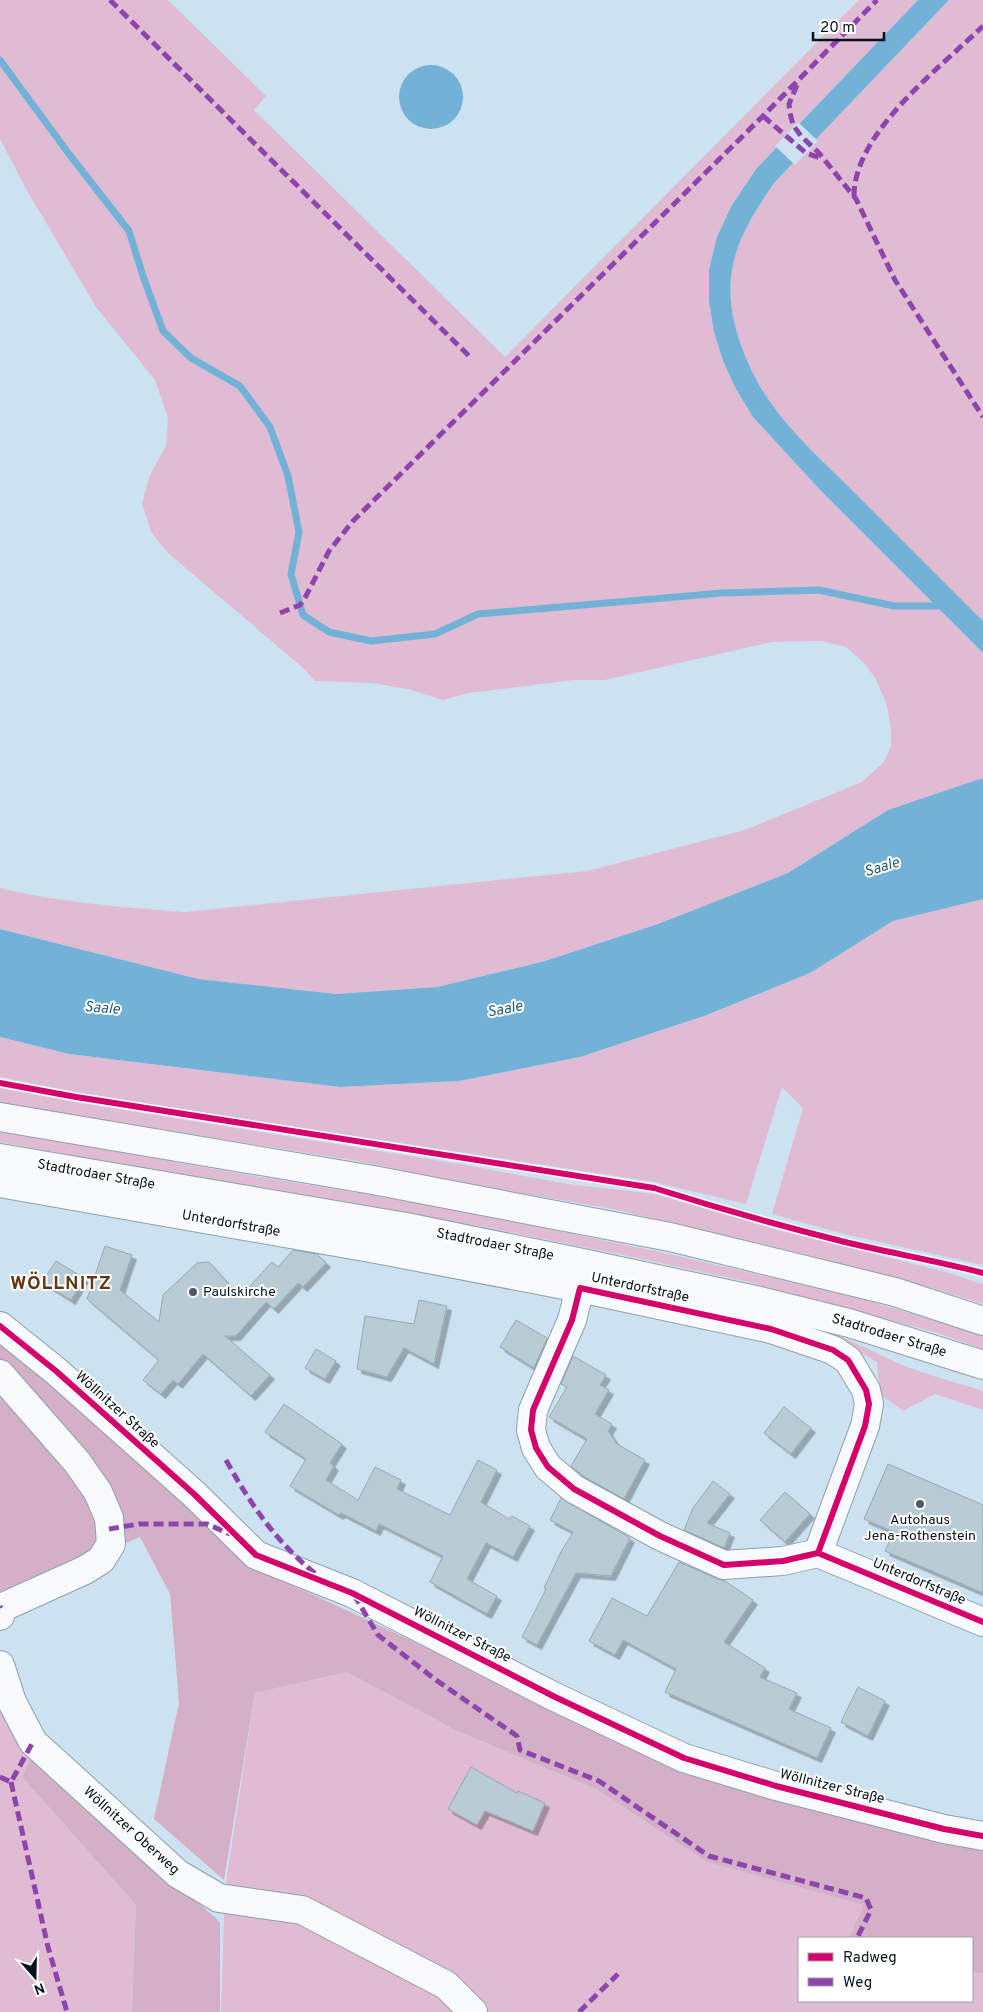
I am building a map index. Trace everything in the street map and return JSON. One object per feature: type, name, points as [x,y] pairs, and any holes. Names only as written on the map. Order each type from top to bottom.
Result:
[{"type":"street","points":[[0,1117],[374,1180],[670,1237],[895,1292],[983,1321]]},
{"type":"street","name":"Stadtrodaer Straße","points":[[0,1158],[406,1228],[573,1261],[787,1307],[849,1323],[983,1365]]},
{"type":"street","name":"Unterdorfstraße","points":[[0,1183],[376,1249],[580,1288],[771,1330],[834,1350],[848,1360],[866,1390],[869,1404],[865,1426],[818,1553]]},
{"type":"street","name":"Unterdorfstraße","points":[[580,1288],[572,1320],[533,1410],[531,1430],[536,1448],[548,1467],[574,1489],[660,1536],[724,1565],[783,1561],[818,1553],[983,1622]]},
{"type":"street","name":"Wöllnitzer Straße","points":[[0,1326],[56,1371],[150,1455],[256,1555],[352,1593],[554,1696],[684,1758],[776,1786],[944,1829],[983,1836]]},
{"type":"street","points":[[0,1374],[77,1462],[98,1492],[109,1518],[111,1544],[101,1560],[85,1570],[1,1608],[0,1616]]},
{"type":"street","name":"Wöllnitzer Oberweg","points":[[0,1665],[12,1702],[33,1742],[178,1874],[219,1898],[302,1910],[446,1985],[474,2012]]},
{"type":"shaded area","points":[[0,0],[168,0],[266,96],[254,110],[505,357],[859,0],[918,0],[756,169],[732,205],[714,332],[723,361],[736,389],[753,417],[822,492],[983,653],[983,779],[888,810],[788,873],[658,924],[542,962],[437,987],[336,994],[198,979],[0,929],[0,888],[69,901],[185,912],[587,871],[745,830],[862,782],[884,762],[891,746],[891,730],[887,706],[876,679],[864,663],[846,647],[821,641],[772,642],[605,680],[573,680],[469,693],[443,700],[408,689],[372,683],[315,681],[302,667],[168,553],[151,532],[142,503],[150,475],[166,446],[168,418],[155,380],[96,307],[25,187],[0,139]]},
{"type":"shaded area","points":[[949,0],[983,0],[983,621],[811,449],[780,415],[762,390],[746,358],[734,323],[730,287],[734,259],[742,236],[774,183]]},
{"type":"shaded area","points":[[983,899],[983,1265],[844,1234],[772,1214],[803,1108],[782,1087],[746,1204],[654,1182],[244,1119],[76,1092],[0,1077],[0,1037],[69,1054],[340,1087],[460,1081],[580,1057],[704,1016],[810,973],[893,921]]},
{"type":"shaded area","points":[[0,1088],[74,1102],[460,1164],[568,1184],[655,1194],[781,1231],[946,1272],[983,1284],[983,1304],[935,1289],[800,1253],[613,1209],[478,1186],[357,1161],[0,1103]]},
{"type":"shaded area","points":[[0,1131],[426,1204],[660,1252],[855,1297],[983,1335],[983,1349],[934,1332],[744,1281],[494,1229],[0,1142]]},
{"type":"shaded area","points":[[170,1201],[816,1328],[913,1369],[983,1391],[983,1410],[935,1394],[903,1411],[880,1394],[877,1362],[843,1343]]},
{"type":"shaded area","points":[[0,1335],[184,1501],[245,1563],[542,1701],[983,1843],[983,1973],[973,1973],[973,1937],[849,1937],[864,1905],[707,1862],[596,1789],[457,1731],[347,1672],[255,1693],[224,1880],[154,1819],[179,1703],[170,1594],[140,1537],[0,1597]]},
{"type":"shaded area","points":[[347,1672],[457,1731],[596,1789],[707,1862],[865,1905],[849,1937],[798,1937],[798,2002],[973,2002],[973,1973],[983,1973],[983,2012],[221,2012],[225,1889],[255,1693]]},
{"type":"shaded area","points":[[0,1695],[32,1756],[22,1777],[136,1905],[132,2012],[0,2012]]},
{"type":"shaded area","points":[[32,1756],[220,1922],[220,2012],[132,2012],[136,1905],[22,1777]]},
{"type":"water","points":[[918,0],[949,0],[774,183],[754,214],[738,247],[734,259],[730,287],[731,305],[734,323],[746,358],[762,390],[771,403],[811,449],[983,621],[983,653],[822,492],[753,417],[736,389],[723,361],[714,332],[709,301],[709,270],[717,237],[732,205],[756,169]]},
{"type":"water","points":[[425,65],[437,65],[454,74],[461,85],[463,97],[461,109],[454,120],[437,129],[425,129],[413,124],[404,115],[399,103],[399,91],[404,79],[413,70]]},
{"type":"water","name":"Saale","points":[[983,779],[983,899],[893,921],[810,973],[704,1016],[580,1057],[459,1081],[340,1087],[69,1054],[0,1037],[0,929],[198,979],[336,994],[437,987],[542,962],[658,924],[788,873],[888,810]]},
{"type":"pier","points":[[798,122],[818,141],[795,165],[775,146]]},
{"type":"building","points":[[105,1246],[132,1255],[120,1290],[159,1322],[163,1295],[197,1263],[209,1262],[240,1297],[272,1262],[278,1267],[293,1250],[317,1254],[326,1263],[303,1287],[298,1283],[274,1309],[266,1302],[236,1336],[225,1336],[270,1375],[251,1396],[203,1354],[178,1384],[173,1380],[161,1394],[143,1380],[159,1360],[87,1299]]},
{"type":"building","points":[[56,1261],[84,1278],[71,1300],[42,1282]]},
{"type":"building","points":[[419,1300],[447,1306],[434,1364],[404,1348],[387,1377],[357,1369],[365,1316],[414,1324]]},
{"type":"building","points":[[516,1320],[547,1338],[534,1368],[500,1347]]},
{"type":"building","points":[[316,1349],[336,1361],[325,1379],[305,1368]]},
{"type":"building","points":[[573,1356],[606,1375],[600,1385],[609,1390],[595,1414],[612,1424],[608,1431],[617,1444],[645,1460],[624,1499],[583,1476],[571,1466],[587,1439],[549,1417],[567,1387],[561,1384]]},
{"type":"building","points":[[284,1404],[342,1444],[330,1463],[334,1466],[326,1480],[358,1500],[375,1467],[401,1480],[397,1489],[450,1515],[478,1460],[497,1470],[481,1502],[509,1519],[512,1516],[530,1526],[513,1557],[486,1543],[467,1579],[497,1596],[487,1614],[430,1582],[443,1556],[379,1524],[376,1531],[341,1513],[339,1515],[290,1486],[306,1459],[265,1432]]},
{"type":"building","points":[[784,1407],[811,1428],[791,1454],[764,1433]]},
{"type":"building","points":[[888,1464],[983,1505],[983,1593],[885,1551],[894,1532],[864,1519]]},
{"type":"building","points":[[713,1481],[730,1494],[707,1523],[730,1533],[724,1548],[684,1530],[693,1508]]},
{"type":"building","points":[[785,1492],[810,1514],[785,1542],[760,1520]]},
{"type":"building","points":[[561,1498],[630,1538],[611,1576],[576,1573],[537,1645],[522,1637],[546,1589],[544,1588],[561,1552],[573,1532],[550,1520]]},
{"type":"building","points":[[679,1562],[725,1581],[753,1600],[724,1642],[765,1668],[760,1677],[797,1693],[789,1709],[831,1728],[817,1758],[665,1692],[676,1669],[623,1640],[615,1655],[589,1641],[612,1598],[647,1616]]},
{"type":"building","points":[[858,1687],[885,1701],[868,1736],[841,1722]]},
{"type":"building","points":[[471,1767],[517,1793],[518,1791],[545,1803],[533,1831],[485,1811],[477,1825],[448,1809]]},
{"type":"waterway","points":[[0,60],[69,154],[129,231],[163,331],[191,358],[240,386],[270,427],[288,476],[299,532],[291,574],[303,615],[329,632],[371,641],[435,634],[478,614],[722,593],[819,590],[894,606],[943,606]]},
{"type":"marked path","points":[[110,0],[471,358]]},
{"type":"marked path","points":[[280,613],[300,605],[329,551],[353,521],[763,116],[877,0]]},
{"type":"marked path","points":[[854,196],[858,172],[868,148],[883,125],[923,81],[983,26]]},
{"type":"marked path","points":[[797,85],[789,104],[793,125],[801,136],[819,153],[856,199],[895,280],[983,417]]},
{"type":"marked path","points":[[763,116],[806,153],[823,159]]},
{"type":"marked path","points":[[226,1460],[255,1507],[277,1536],[317,1575]]},
{"type":"marked path","points":[[109,1529],[139,1524],[207,1524],[230,1534]]},
{"type":"marked path","points":[[354,1595],[378,1635],[436,1680],[517,1736],[520,1750],[599,1781],[709,1856],[866,1898],[871,1910],[858,1937]]},
{"type":"marked path","points":[[0,1777],[11,1782],[33,1742]]},
{"type":"marked path","points":[[11,1782],[48,1947],[67,2012]]},
{"type":"marked path","points":[[579,2012],[618,1974]]},
{"type":"cycle path","points":[[0,1083],[76,1097],[654,1188],[725,1210],[821,1236],[983,1273]]},
{"type":"cycle path","points":[[818,1553],[865,1426],[869,1404],[866,1390],[848,1360],[833,1350],[771,1329],[580,1288],[572,1320],[533,1410],[531,1430],[536,1448],[548,1467],[574,1489],[660,1536],[724,1565],[783,1561],[818,1553],[983,1622]]},
{"type":"cycle path","points":[[0,1326],[56,1371],[194,1494],[256,1555],[352,1593],[553,1696],[684,1758],[776,1786],[944,1829],[983,1836]]},
{"type":"place","name":"Paulskirche","points":[[193,1292]]},
{"type":"place","name":"Autohaus Jena-Rothenstein","points":[[920,1504]]},
{"type":"district","name":"WÖLLNITZ","points":[[61,1284]]}]
